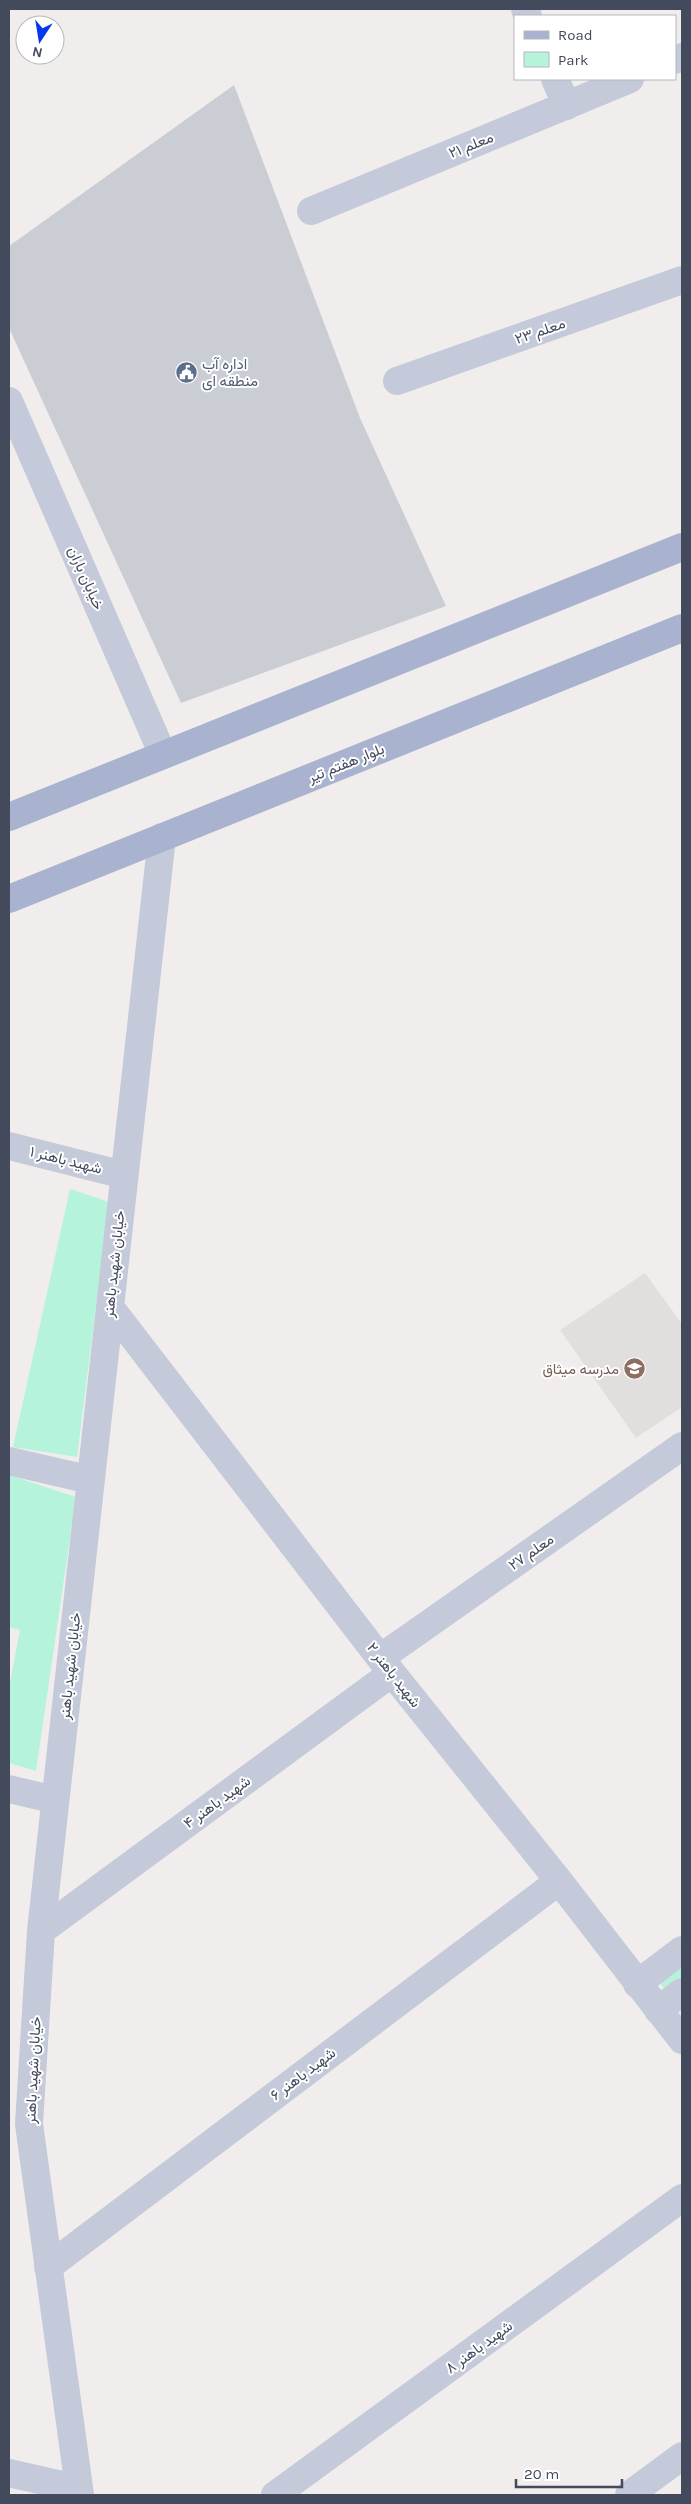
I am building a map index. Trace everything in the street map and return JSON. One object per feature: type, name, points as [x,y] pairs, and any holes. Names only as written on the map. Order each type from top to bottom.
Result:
[{"type":"main road","points":[[9,817],[682,547]]},
{"type":"main road","name":"بلوار هفتم تیر","points":[[9,899],[682,628]]},
{"type":"street","points":[[555,80],[566,106]]},
{"type":"street","name":"معلم ۲۱","points":[[311,211],[628,80]]},
{"type":"street","name":"معلم ۲۳","points":[[397,381],[682,280]]},
{"type":"street","name":"خیابان باران","points":[[9,401],[163,755]]},
{"type":"street","name":"خیابان شهید باهنر","points":[[79,2492],[48,2267],[20,2134],[30,2124],[41,1931],[162,837]]},
{"type":"street","name":"شهید باهنر ۱","points":[[9,1146],[124,1175]]},
{"type":"street","name":"شهید باهنر ۲","points":[[110,1307],[386,1665],[559,1881],[637,1984],[675,2001],[682,2040]]},
{"type":"street","name":"معلم ۲۷","points":[[386,1665],[682,1446]]},
{"type":"street","points":[[9,1461],[90,1480]]},
{"type":"street","name":"شهید باهنر ۴","points":[[41,1931],[386,1665]]},
{"type":"street","points":[[9,1789],[55,1800]]},
{"type":"street","name":"شهید باهنر ۶","points":[[48,2267],[559,1881]]},
{"type":"street","points":[[637,1984],[682,1950]]},
{"type":"street","name":"شهید باهنر ۸","points":[[275,2495],[682,2198]]},
{"type":"street","points":[[629,2495],[682,2456]]},
{"type":"street","points":[[9,2473],[79,2492]]},
{"type":"shaded area","name":"مدرسه میثاق","points":[[645,1273],[682,1324],[682,1407],[636,1438],[560,1330]]},
{"type":"green space","points":[[70,1189],[109,1202],[77,1457],[13,1447]]},
{"type":"green space","points":[[9,1475],[76,1497],[36,1771],[9,1763],[9,1688],[20,1630],[9,1627]]},
{"type":"green space","points":[[682,1956],[682,1985],[670,1995],[654,1977]]},
{"type":"building","name":"اداره آب منطقه ای","points":[[234,85],[360,418],[446,606],[181,703],[9,328],[9,246]]},
{"type":"place","name":"اداره آب منطقه ای","points":[[186,373]]},
{"type":"place","name":"مدرسه میثاق","points":[[635,1369]]}]
